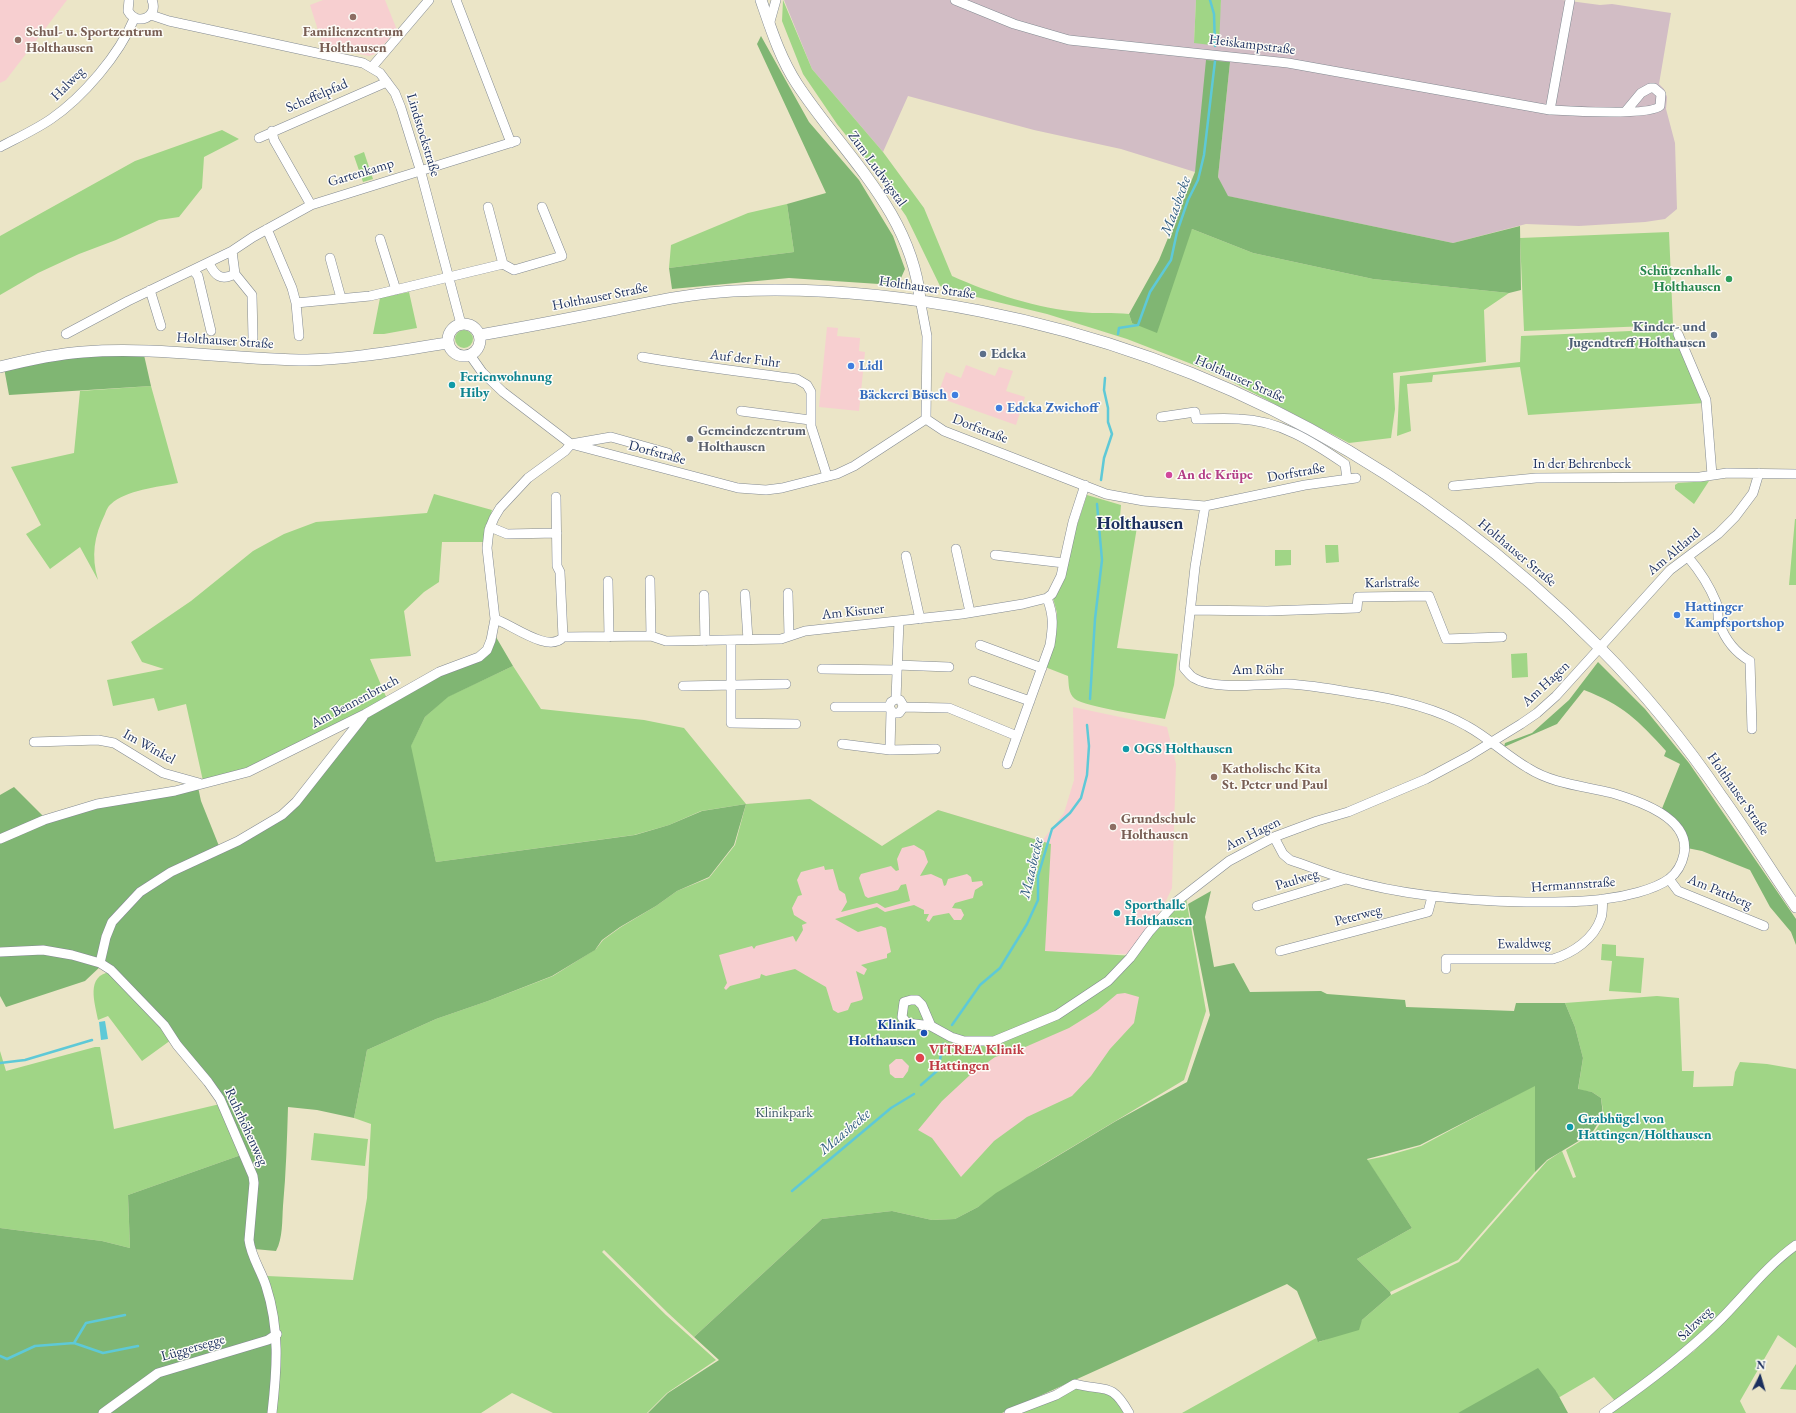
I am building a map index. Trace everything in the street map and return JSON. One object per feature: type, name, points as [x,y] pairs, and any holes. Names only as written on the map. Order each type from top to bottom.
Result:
[{"type":"street","points":[[128,0],[127,9],[134,19],[146,19],[154,8],[152,0]]},
{"type":"street","points":[[372,67],[429,0]]},
{"type":"street","name":"Gartenkamp","points":[[66,334],[150,290],[232,251],[267,229],[311,205],[420,169],[513,142],[456,0]]},
{"type":"street","name":"Zum Ludwigstal","points":[[762,0],[773,37],[796,82],[822,120],[883,198],[893,214],[906,241],[916,272],[927,336],[926,419]]},
{"type":"street","points":[[769,25],[776,0]]},
{"type":"street","name":"Heiskampstraße","points":[[955,0],[1014,24],[1069,40],[1288,63],[1550,110],[1588,112],[1626,111]]},
{"type":"street","points":[[1550,110],[1570,0]]},
{"type":"street","name":"Lindstockstraße","points":[[151,14],[169,21],[356,61],[372,67],[387,82],[395,93],[402,108],[420,169],[461,324]]},
{"type":"street","name":"Halweg","points":[[0,147],[41,125],[64,110],[102,70],[121,44],[134,19]]},
{"type":"street","name":"Scheffelpfad","points":[[259,138],[272,131],[387,82]]},
{"type":"street","points":[[272,131],[274,140],[311,205]]},
{"type":"street","points":[[488,207],[503,264]]},
{"type":"street","points":[[296,303],[370,296],[503,264],[514,270],[562,256],[542,207]]},
{"type":"street","points":[[267,229],[292,288],[296,303],[299,336]]},
{"type":"street","points":[[380,239],[396,290]]},
{"type":"street","points":[[232,251],[235,274],[252,295],[253,338]]},
{"type":"street","points":[[330,258],[341,298]]},
{"type":"street","points":[[209,263],[218,276],[229,278],[235,274]]},
{"type":"street","points":[[193,270],[198,276],[212,331]]},
{"type":"street","points":[[150,290],[161,326]]},
{"type":"street","name":"Holthauser Straße","points":[[480,335],[680,297],[730,291],[810,290],[920,300],[1031,321],[1125,348],[1204,378],[1284,415],[1383,472],[1474,535],[1542,593],[1601,649],[1644,696],[1694,758],[1796,906]]},
{"type":"street","points":[[466,323],[475,327],[480,335],[479,347],[470,355],[466,356],[456,354],[448,343],[451,331],[461,324],[466,323]]},
{"type":"street","points":[[1678,334],[1706,400],[1712,475]]},
{"type":"street","name":"Holthauser Straße","points":[[0,367],[40,358],[84,352],[152,351],[256,359],[314,360],[371,356],[448,343]]},
{"type":"street","name":"Dorfstraße","points":[[470,355],[482,372],[499,388],[571,444],[738,488],[766,490],[782,488],[827,476],[854,466],[926,419],[944,431],[1106,494],[1144,501],[1204,506],[1298,486],[1352,478],[1345,464],[1316,444],[1283,428],[1240,419],[1196,419],[1195,412],[1161,417]]},
{"type":"street","name":"Auf der Fuhr","points":[[642,357],[705,368],[730,369],[796,379],[807,385],[811,392],[810,420],[815,441],[827,476]]},
{"type":"street","points":[[741,410],[810,420]]},
{"type":"street","name":"Dorfstraße","points":[[571,444],[611,437],[668,453]]},
{"type":"street","name":"Am Bennenbruch","points":[[0,839],[44,820],[97,804],[175,791],[248,772],[365,714],[439,672],[479,657],[487,650],[491,640],[495,619],[487,548],[490,528],[500,508],[520,486],[535,472],[565,451],[571,444]]},
{"type":"street","name":"In der Behrenbeck","points":[[1453,486],[1536,478],[1700,477],[1727,473],[1796,474]]},
{"type":"street","name":"Am Altland","points":[[1601,649],[1670,570],[1718,534],[1735,517],[1754,493],[1759,474]]},
{"type":"street","points":[[1007,764],[1050,645],[1053,628],[1053,613],[1047,598],[1052,594],[1058,582],[1064,563],[1073,522],[1085,485]]},
{"type":"street","points":[[556,497],[557,566],[560,572],[563,637]]},
{"type":"street","name":"Am Röhr","points":[[1204,506],[1184,668],[1194,678],[1209,683],[1247,685],[1285,684],[1374,695],[1436,712],[1466,725],[1490,742]]},
{"type":"street","points":[[490,528],[507,534],[557,533]]},
{"type":"street","points":[[956,549],[970,612]]},
{"type":"street","points":[[995,555],[1064,563]]},
{"type":"street","points":[[906,556],[920,619]]},
{"type":"street","points":[[1688,557],[1698,568],[1717,603],[1719,623],[1730,643],[1739,655],[1750,661],[1752,729]]},
{"type":"street","points":[[650,580],[651,636]]},
{"type":"street","points":[[608,581],[609,636]]},
{"type":"street","points":[[788,593],[789,636]]},
{"type":"street","points":[[745,594],[748,640]]},
{"type":"street","points":[[704,595],[705,641]]},
{"type":"street","name":"Karlstraße","points":[[1190,610],[1267,611],[1356,608],[1358,597],[1429,596],[1446,639],[1502,637]]},
{"type":"street","name":"Am Kistner","points":[[495,619],[525,634],[548,642],[556,643],[563,637],[609,636],[651,636],[666,641],[730,641],[781,639],[805,631],[920,619],[1023,604],[1047,598]]},
{"type":"street","points":[[896,699],[899,621]]},
{"type":"street","points":[[730,641],[731,723],[796,724]]},
{"type":"street","points":[[980,645],[1042,668]]},
{"type":"street","name":"Am Hagen","points":[[932,1026],[951,1037],[964,1041],[994,1041],[1057,1015],[1108,981],[1130,958],[1148,932],[1176,902],[1229,861],[1274,837],[1317,821],[1348,812],[1426,778],[1469,756],[1537,713],[1556,696],[1601,649]]},
{"type":"street","points":[[822,669],[949,667]]},
{"type":"street","points":[[973,680],[1030,701]]},
{"type":"street","points":[[683,686],[786,684]]},
{"type":"street","points":[[896,699],[902,702],[903,707]]},
{"type":"street","points":[[890,750],[890,709],[891,702],[896,699]]},
{"type":"street","points":[[835,707],[890,709],[899,713],[903,707]]},
{"type":"street","points":[[903,707],[949,708],[1017,736]]},
{"type":"street","points":[[100,963],[106,937],[112,922],[140,892],[171,872],[238,841],[282,815],[296,802],[365,714]]},
{"type":"street","name":"Im Winkel","points":[[34,742],[98,740],[114,743],[163,773],[201,784]]},
{"type":"street","name":"Hermannstraße","points":[[1274,837],[1283,854],[1290,860],[1346,879],[1432,896],[1492,901],[1547,902],[1603,900],[1648,888],[1669,879],[1682,866],[1685,848],[1682,835],[1674,824],[1663,814],[1620,796],[1552,779],[1528,769],[1490,742]]},
{"type":"street","points":[[842,744],[890,750],[936,749]]},
{"type":"street","name":"Paulweg","points":[[1257,906],[1346,879]]},
{"type":"street","name":"Am Pattberg","points":[[1669,879],[1678,891],[1764,926]]},
{"type":"street","name":"Peterweg","points":[[1280,951],[1428,912],[1432,896]]},
{"type":"street","name":"Ewaldweg","points":[[1446,969],[1446,959],[1553,959],[1565,956],[1577,949],[1595,928],[1601,918],[1603,900]]},
{"type":"street","name":"Ruhrhöhenweg","points":[[0,952],[43,950],[72,955],[100,963],[131,989],[164,1025],[177,1045],[208,1082],[220,1099],[253,1176],[254,1183],[249,1240],[250,1249],[266,1286],[277,1334],[276,1378],[272,1413]]},
{"type":"street","name":"Salzweg","points":[[1604,1413],[1689,1350],[1718,1323],[1766,1270],[1796,1245]]},
{"type":"street","name":"Lüggersegge","points":[[104,1413],[158,1373],[268,1340],[277,1334]]},
{"type":"street","points":[[1009,1413],[1056,1395],[1075,1384],[1089,1388],[1106,1388],[1115,1392],[1129,1413]]},
{"type":"shaded area","name":"Schul- u. Sportzentrum Holthausen","points":[[0,0],[67,0],[6,80],[0,83]]},
{"type":"shaded area","name":"Familienzentrum Holthausen","points":[[323,0],[385,0],[397,30],[375,54],[369,56],[323,46],[310,5]]},
{"type":"shaded area","points":[[784,0],[1196,0],[1194,43],[1220,11],[1221,0],[1562,0],[1600,5],[1612,4],[1671,13],[1659,84],[1664,89],[1667,97],[1666,109],[1675,143],[1677,209],[1665,219],[1645,222],[1579,226],[1526,224],[1453,243],[1227,196],[1218,177],[1230,62],[1195,172],[1121,149],[1034,130],[908,96],[883,152],[812,69]]},
{"type":"shaded area","points":[[827,327],[838,328],[837,336],[860,338],[859,351],[865,352],[859,411],[819,407]]},
{"type":"shaded area","points":[[966,365],[995,376],[999,367],[1013,371],[1006,391],[1025,397],[1016,425],[937,397],[946,372],[961,378]]},
{"type":"shaded area","name":"Klinikpark","points":[[1073,707],[1167,727],[1176,764],[1172,888],[1163,907],[1128,954],[1103,954],[1135,956],[1206,1011],[1184,1080],[1042,1165],[822,1219],[694,1337],[604,1250],[553,976],[596,949],[603,940],[621,927],[656,906],[677,891],[709,878],[735,846],[746,804],[810,799],[882,846],[938,810],[1042,841],[1064,813],[1074,780]]},
{"type":"green space","points":[[783,0],[812,69],[883,152],[924,208],[952,276],[998,294],[1048,308],[1086,313],[1129,314],[1132,323],[1192,229],[1253,253],[1373,279],[1509,293],[1484,310],[1486,362],[1393,373],[1395,409],[1391,438],[1349,443],[1225,378],[1127,339],[1047,314],[964,294],[940,286],[906,216],[876,173],[837,124],[803,74],[782,21]]},
{"type":"green space","points":[[1196,0],[1221,0],[1219,46],[1194,43]]},
{"type":"green space","points":[[761,36],[809,122],[859,180],[893,236],[905,269],[901,278],[894,285],[789,278],[672,289],[669,268],[794,252],[787,204],[826,193],[757,44]]},
{"type":"green space","points":[[1206,60],[1230,62],[1218,177],[1228,196],[1453,243],[1520,226],[1521,290],[1509,293],[1373,279],[1253,253],[1192,229],[1157,333],[1132,323],[1129,314],[1159,260],[1195,172]]},
{"type":"green space","points":[[222,130],[239,139],[204,157],[202,188],[179,217],[159,220],[116,240],[79,254],[38,273],[0,295],[0,236],[135,161]]},
{"type":"green space","points":[[364,152],[373,179],[363,182],[354,156]]},
{"type":"green space","points":[[787,204],[794,252],[669,268],[671,245],[748,213]]},
{"type":"green space","points":[[1669,232],[1673,325],[1524,331],[1520,238]]},
{"type":"green space","points":[[409,292],[417,328],[384,334],[373,334],[380,298]]},
{"type":"green space","points":[[1674,329],[1705,403],[1528,415],[1520,367],[1433,375],[1432,382],[1407,384],[1411,431],[1397,436],[1400,376],[1520,362],[1521,336]]},
{"type":"green space","points":[[460,330],[468,330],[473,335],[471,346],[468,348],[460,348],[455,343],[455,335]]},
{"type":"green space","points":[[144,355],[151,386],[9,395],[4,368],[61,356]]},
{"type":"green space","points":[[151,386],[178,483],[125,495],[117,499],[109,506],[101,522],[96,538],[94,554],[98,580],[80,547],[50,569],[26,534],[41,525],[11,467],[74,453],[80,391]]},
{"type":"green space","points":[[1709,481],[1694,504],[1675,489],[1675,485],[1678,483]]},
{"type":"green space","points":[[434,494],[492,510],[484,542],[442,542],[439,582],[424,592],[404,611],[411,656],[370,659],[387,699],[247,770],[203,781],[186,704],[158,711],[154,698],[113,706],[107,680],[164,669],[142,662],[131,642],[191,601],[253,551],[284,534],[316,522],[427,513]]},
{"type":"green space","points":[[1087,495],[1121,505],[1120,517],[1138,521],[1117,648],[1178,654],[1174,685],[1165,719],[1104,708],[1081,702],[1075,699],[1071,694],[1068,676],[1045,667],[1056,628],[1057,613],[1053,598]]},
{"type":"green space","points":[[1795,519],[1796,585],[1789,585]]},
{"type":"green space","points":[[1325,545],[1338,545],[1339,562],[1326,563]]},
{"type":"green space","points":[[1275,550],[1291,550],[1291,565],[1275,566]]},
{"type":"green space","points":[[496,637],[513,666],[448,697],[425,717],[411,746],[436,862],[635,835],[669,825],[702,811],[746,804],[734,845],[709,877],[677,891],[656,906],[620,927],[602,940],[595,950],[552,976],[436,1019],[367,1050],[354,1118],[317,1110],[288,1107],[285,1181],[280,1240],[276,1251],[254,1249],[252,1242],[256,1182],[221,1098],[149,1007],[90,959],[0,950],[0,795],[14,787],[44,817],[198,787],[201,801],[219,846],[263,825],[299,804],[366,718],[440,675],[482,658]]},
{"type":"green space","points":[[1527,653],[1528,677],[1512,678],[1511,654]]},
{"type":"green space","points":[[1598,662],[1645,709],[1689,763],[1796,919],[1796,945],[1791,932],[1770,907],[1750,870],[1702,851],[1687,848],[1661,811],[1680,764],[1664,756],[1666,751],[1629,714],[1598,696],[1584,690],[1557,724],[1504,747],[1505,743],[1532,733],[1569,700]]},
{"type":"green space","points":[[513,666],[541,709],[644,720],[684,728],[746,804],[701,811],[669,825],[634,835],[436,862],[410,747],[425,717],[447,697]]},
{"type":"green space","points":[[810,799],[882,846],[938,810],[1051,844],[1045,951],[1135,956],[1167,912],[1186,898],[1206,1011],[1184,1080],[1042,1165],[978,1207],[955,1219],[932,1220],[892,1211],[822,1219],[694,1337],[604,1250],[602,1252],[666,1315],[716,1360],[667,1393],[647,1413],[553,1413],[512,1393],[481,1413],[274,1413],[279,1334],[267,1276],[353,1280],[367,1198],[371,1124],[354,1118],[367,1050],[436,1019],[553,976],[596,949],[603,940],[621,927],[656,906],[677,891],[709,878],[735,845],[746,804]],"holes":[[[914,845],[924,851],[928,862],[920,876],[931,874],[942,879],[944,886],[946,885],[948,879],[967,874],[971,877],[972,882],[982,881],[983,885],[975,890],[973,898],[955,903],[952,908],[961,909],[964,915],[961,920],[954,920],[949,913],[933,916],[929,922],[926,920],[929,914],[924,914],[924,910],[914,905],[885,912],[877,907],[835,919],[858,932],[881,926],[886,928],[891,952],[887,954],[887,958],[861,965],[867,969],[864,975],[856,971],[863,998],[862,1000],[851,1003],[848,1010],[838,1013],[833,1010],[826,987],[795,969],[766,976],[761,974],[760,978],[730,986],[726,990],[724,988],[727,983],[719,955],[752,946],[754,949],[756,946],[793,936],[796,942],[803,930],[802,925],[807,923],[794,915],[792,908],[798,896],[802,895],[797,880],[801,872],[824,866],[825,870],[833,869],[839,890],[845,894],[847,902],[841,912],[877,903],[885,908],[910,901],[906,884],[901,885],[898,890],[868,898],[865,896],[859,878],[861,874],[891,866],[896,871],[899,870],[897,859],[902,848]],[[1125,993],[1139,997],[1134,1023],[1110,1049],[1091,1076],[1072,1096],[1027,1117],[994,1141],[961,1177],[932,1138],[918,1130],[942,1101],[970,1075],[995,1057],[1023,1048],[1069,1028],[1098,1010],[1117,994]],[[896,1059],[902,1059],[909,1066],[908,1071],[903,1078],[895,1078],[890,1074],[889,1065]]]},
{"type":"green space","points":[[1211,891],[1205,917],[1214,967],[1234,963],[1250,992],[1321,991],[1327,994],[1405,1000],[1406,1007],[1514,1011],[1516,1003],[1565,1003],[1575,1027],[1583,1058],[1578,1089],[1592,1092],[1601,1098],[1603,1115],[1592,1133],[1547,1160],[1535,1172],[1535,1086],[1420,1145],[1367,1159],[1412,1228],[1357,1259],[1390,1292],[1391,1295],[1362,1320],[1359,1330],[1318,1342],[1297,1291],[1287,1284],[1002,1413],[648,1413],[668,1393],[719,1360],[694,1337],[822,1219],[892,1211],[932,1220],[955,1219],[978,1207],[996,1193],[1116,1121],[1187,1082],[1210,1015],[1188,904]]},
{"type":"green space","points":[[1602,944],[1616,945],[1616,956],[1644,958],[1641,993],[1609,991],[1612,961],[1601,960]]},
{"type":"green space","points":[[44,951],[102,965],[85,981],[6,1007],[0,996],[0,954]]},
{"type":"green space","points":[[111,972],[148,1011],[171,1040],[142,1061],[108,1016],[98,1020],[94,998],[95,984],[98,978],[103,974]]},
{"type":"green space","points":[[1657,996],[1679,998],[1682,1071],[1694,1071],[1693,1087],[1733,1086],[1735,1072],[1740,1062],[1767,1064],[1796,1069],[1796,1241],[1686,1349],[1615,1401],[1594,1377],[1558,1398],[1556,1391],[1458,1413],[1182,1413],[1316,1338],[1319,1342],[1356,1328],[1362,1320],[1391,1295],[1459,1262],[1547,1161],[1562,1151],[1573,1178],[1576,1177],[1566,1150],[1594,1133],[1604,1117],[1601,1098],[1592,1092],[1578,1090],[1583,1058],[1575,1027],[1565,1003]]},
{"type":"green space","points":[[95,1047],[100,1047],[114,1129],[220,1104],[241,1155],[128,1195],[130,1248],[102,1241],[0,1228],[0,1051],[6,1071]]},
{"type":"green space","points":[[1535,1085],[1535,1172],[1458,1260],[1390,1292],[1357,1259],[1412,1228],[1367,1160],[1421,1146]]},
{"type":"green space","points":[[314,1133],[368,1139],[365,1166],[311,1160]]},
{"type":"green space","points":[[241,1155],[252,1179],[248,1243],[260,1272],[275,1330],[270,1413],[0,1413],[0,1228],[102,1241],[130,1248],[128,1195]]},
{"type":"green space","points":[[1796,1249],[1796,1348],[1778,1335],[1740,1401],[1746,1413],[1610,1413],[1694,1351],[1768,1273]]},
{"type":"green space","points":[[1796,1364],[1796,1390],[1780,1389]]},
{"type":"green space","points":[[1538,1368],[1556,1391],[1568,1413],[1458,1413]]},
{"type":"green space","points":[[1071,1387],[1103,1390],[1114,1397],[1126,1413],[1015,1413]]},
{"type":"water","points":[[105,1021],[108,1039],[101,1040],[99,1022]]},
{"type":"waterway","name":"Maasbecke","points":[[1210,0],[1214,14],[1215,46]]},
{"type":"waterway","name":"Maasbecke","points":[[1118,334],[1119,328],[1138,325],[1150,292],[1171,260],[1177,232],[1188,200],[1198,180],[1204,155],[1215,61]]},
{"type":"waterway","name":"Maasbecke","points":[[1101,480],[1104,458],[1112,434],[1108,422],[1108,408],[1104,390],[1105,378]]},
{"type":"waterway","name":"Maasbecke","points":[[1090,699],[1095,619],[1102,560],[1097,504]]},
{"type":"waterway","name":"Maasbecke","points":[[952,1025],[980,985],[1000,968],[1027,924],[1038,900],[1038,876],[1052,829],[1070,813],[1081,798],[1087,775],[1089,746],[1087,725]]},
{"type":"waterway","points":[[0,1063],[25,1060],[92,1040]]},
{"type":"waterway","name":"Maasbecke","points":[[921,1085],[938,1070],[943,1044]]},
{"type":"waterway","name":"Maasbecke","points":[[792,1191],[891,1108],[914,1094]]},
{"type":"waterway","points":[[74,1343],[86,1323],[125,1315]]},
{"type":"waterway","points":[[0,1356],[7,1359],[35,1346],[74,1343],[103,1353],[138,1346]]},
{"type":"place","name":"Familienzentrum Holthausen","points":[[353,17]]},
{"type":"place","name":"Schul- u. Sportzentrum Holthausen","points":[[18,40]]},
{"type":"place","name":"Schützenhalle Holthausen","points":[[1729,279]]},
{"type":"place","name":"Kinder- und Jugendtreff Holthausen","points":[[1714,335]]},
{"type":"place","name":"Edeka","points":[[983,354]]},
{"type":"place","name":"Lidl","points":[[851,366]]},
{"type":"place","name":"Ferienwohnung Hiby","points":[[452,385]]},
{"type":"place","name":"Bäckerei Büsch","points":[[955,395]]},
{"type":"place","name":"Edeka Zwiehoff","points":[[999,408]]},
{"type":"place","name":"Gemeindezentrum Holthausen","points":[[690,439]]},
{"type":"place","name":"An de Krüpe","points":[[1169,475]]},
{"type":"place","name":"Hattinger Kampfsportshop","points":[[1677,615]]},
{"type":"place","name":"OGS Holthausen","points":[[1126,749]]},
{"type":"place","name":"Katholische Kita St. Peter und Paul","points":[[1214,777]]},
{"type":"place","name":"Grundschule Holthausen","points":[[1113,827]]},
{"type":"place","name":"Sporthalle Holthausen","points":[[1117,913]]},
{"type":"place","name":"Klinik Holthausen","points":[[924,1033]]},
{"type":"place","name":"VITREA Klinik Hattingen","points":[[920,1058]]},
{"type":"place","name":"Grabhügel von Hattingen/Holthausen","points":[[1570,1127]]},
{"type":"district","name":"Holthausen","points":[[1140,524]]}]
